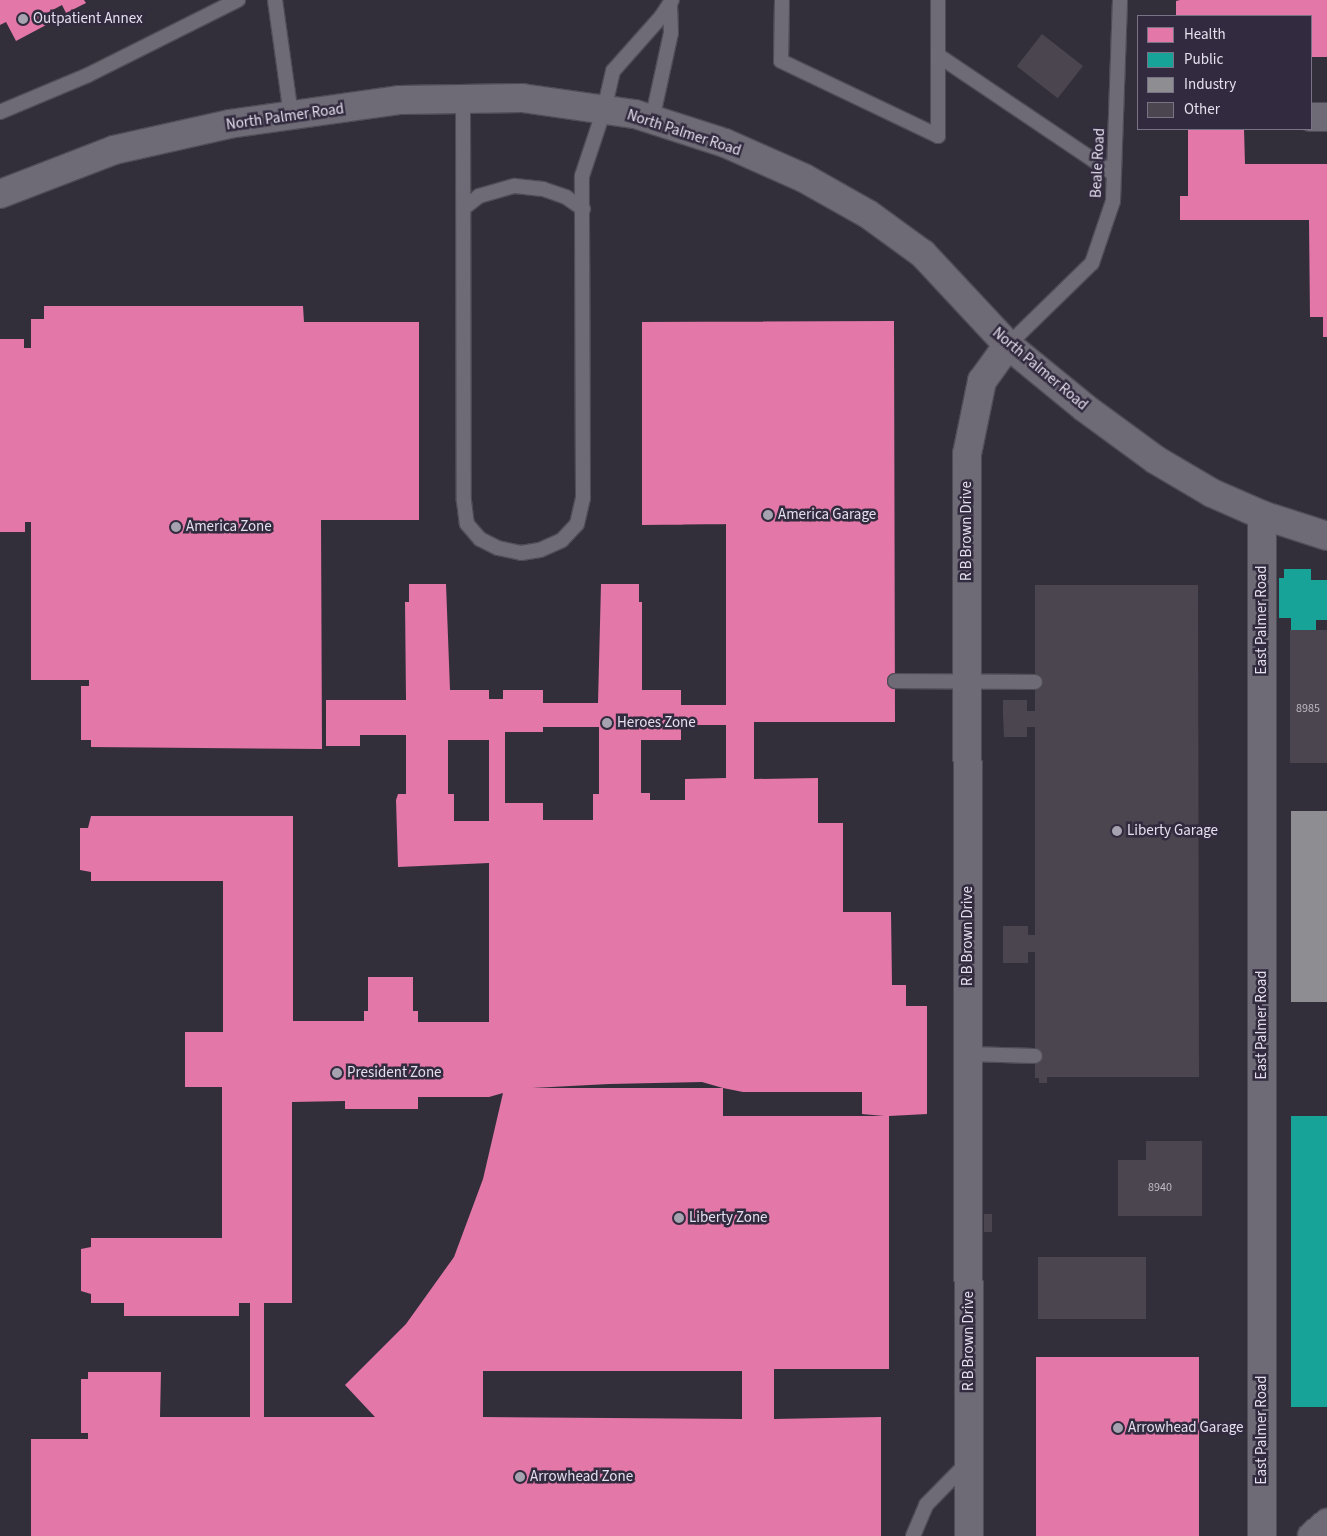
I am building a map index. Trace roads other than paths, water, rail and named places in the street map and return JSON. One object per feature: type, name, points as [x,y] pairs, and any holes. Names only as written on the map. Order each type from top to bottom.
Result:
[{"type":"street","name":"North Palmer Road","points":[[0,194],[114,150],[229,124],[400,100],[463,97],[522,98],[604,110],[652,120],[725,143],[804,178],[868,214],[923,254],[1008,345],[1085,408],[1156,460],[1212,493],[1262,515],[1327,536]]},
{"type":"street","points":[[1312,117],[1327,117]]},
{"type":"street","name":"R B Brown Drive","points":[[970,1536],[967,454],[982,381],[1008,345]]},
{"type":"street","name":"East Palmer Road","points":[[1262,515],[1262,1536]]},
{"type":"street","points":[[1312,1536],[1327,1523]]},
{"type":"lane","points":[[0,112],[88,75],[238,0]]},
{"type":"lane","points":[[275,0],[291,115]]},
{"type":"lane","points":[[782,0],[781,61],[938,136],[938,0]]},
{"type":"lane","name":"Beale Road","points":[[1008,345],[1092,263],[1113,201],[1120,0]]},
{"type":"lane","points":[[463,97],[465,206],[463,455],[467,524],[489,543],[521,553],[540,550],[562,540],[577,524],[583,498],[582,176],[604,110],[613,71],[661,17],[671,2]]},
{"type":"lane","points":[[652,120],[671,34],[671,2]]},
{"type":"lane","points":[[939,56],[1114,174]]},
{"type":"lane","points":[[465,206],[479,196],[515,186],[543,189],[566,197],[583,208]]},
{"type":"lane","points":[[895,681],[1035,682]]},
{"type":"lane","points":[[969,1054],[1036,1056]]},
{"type":"lane","points":[[913,1536],[926,1505],[970,1461]]},
{"type":"place","name":"Outpatient Annex","points":[[23,19]]},
{"type":"place","name":"America Garage","points":[[768,515]]},
{"type":"place","name":"America Zone","points":[[176,527]]},
{"type":"place","name":"Heroes Zone","points":[[607,723]]},
{"type":"place","name":"Liberty Garage","points":[[1117,831]]},
{"type":"place","name":"President Zone","points":[[337,1073]]},
{"type":"place","name":"Liberty Zone","points":[[679,1218]]},
{"type":"place","name":"Arrowhead Garage","points":[[1118,1428]]},
{"type":"place","name":"Arrowhead Zone","points":[[520,1477]]}]
